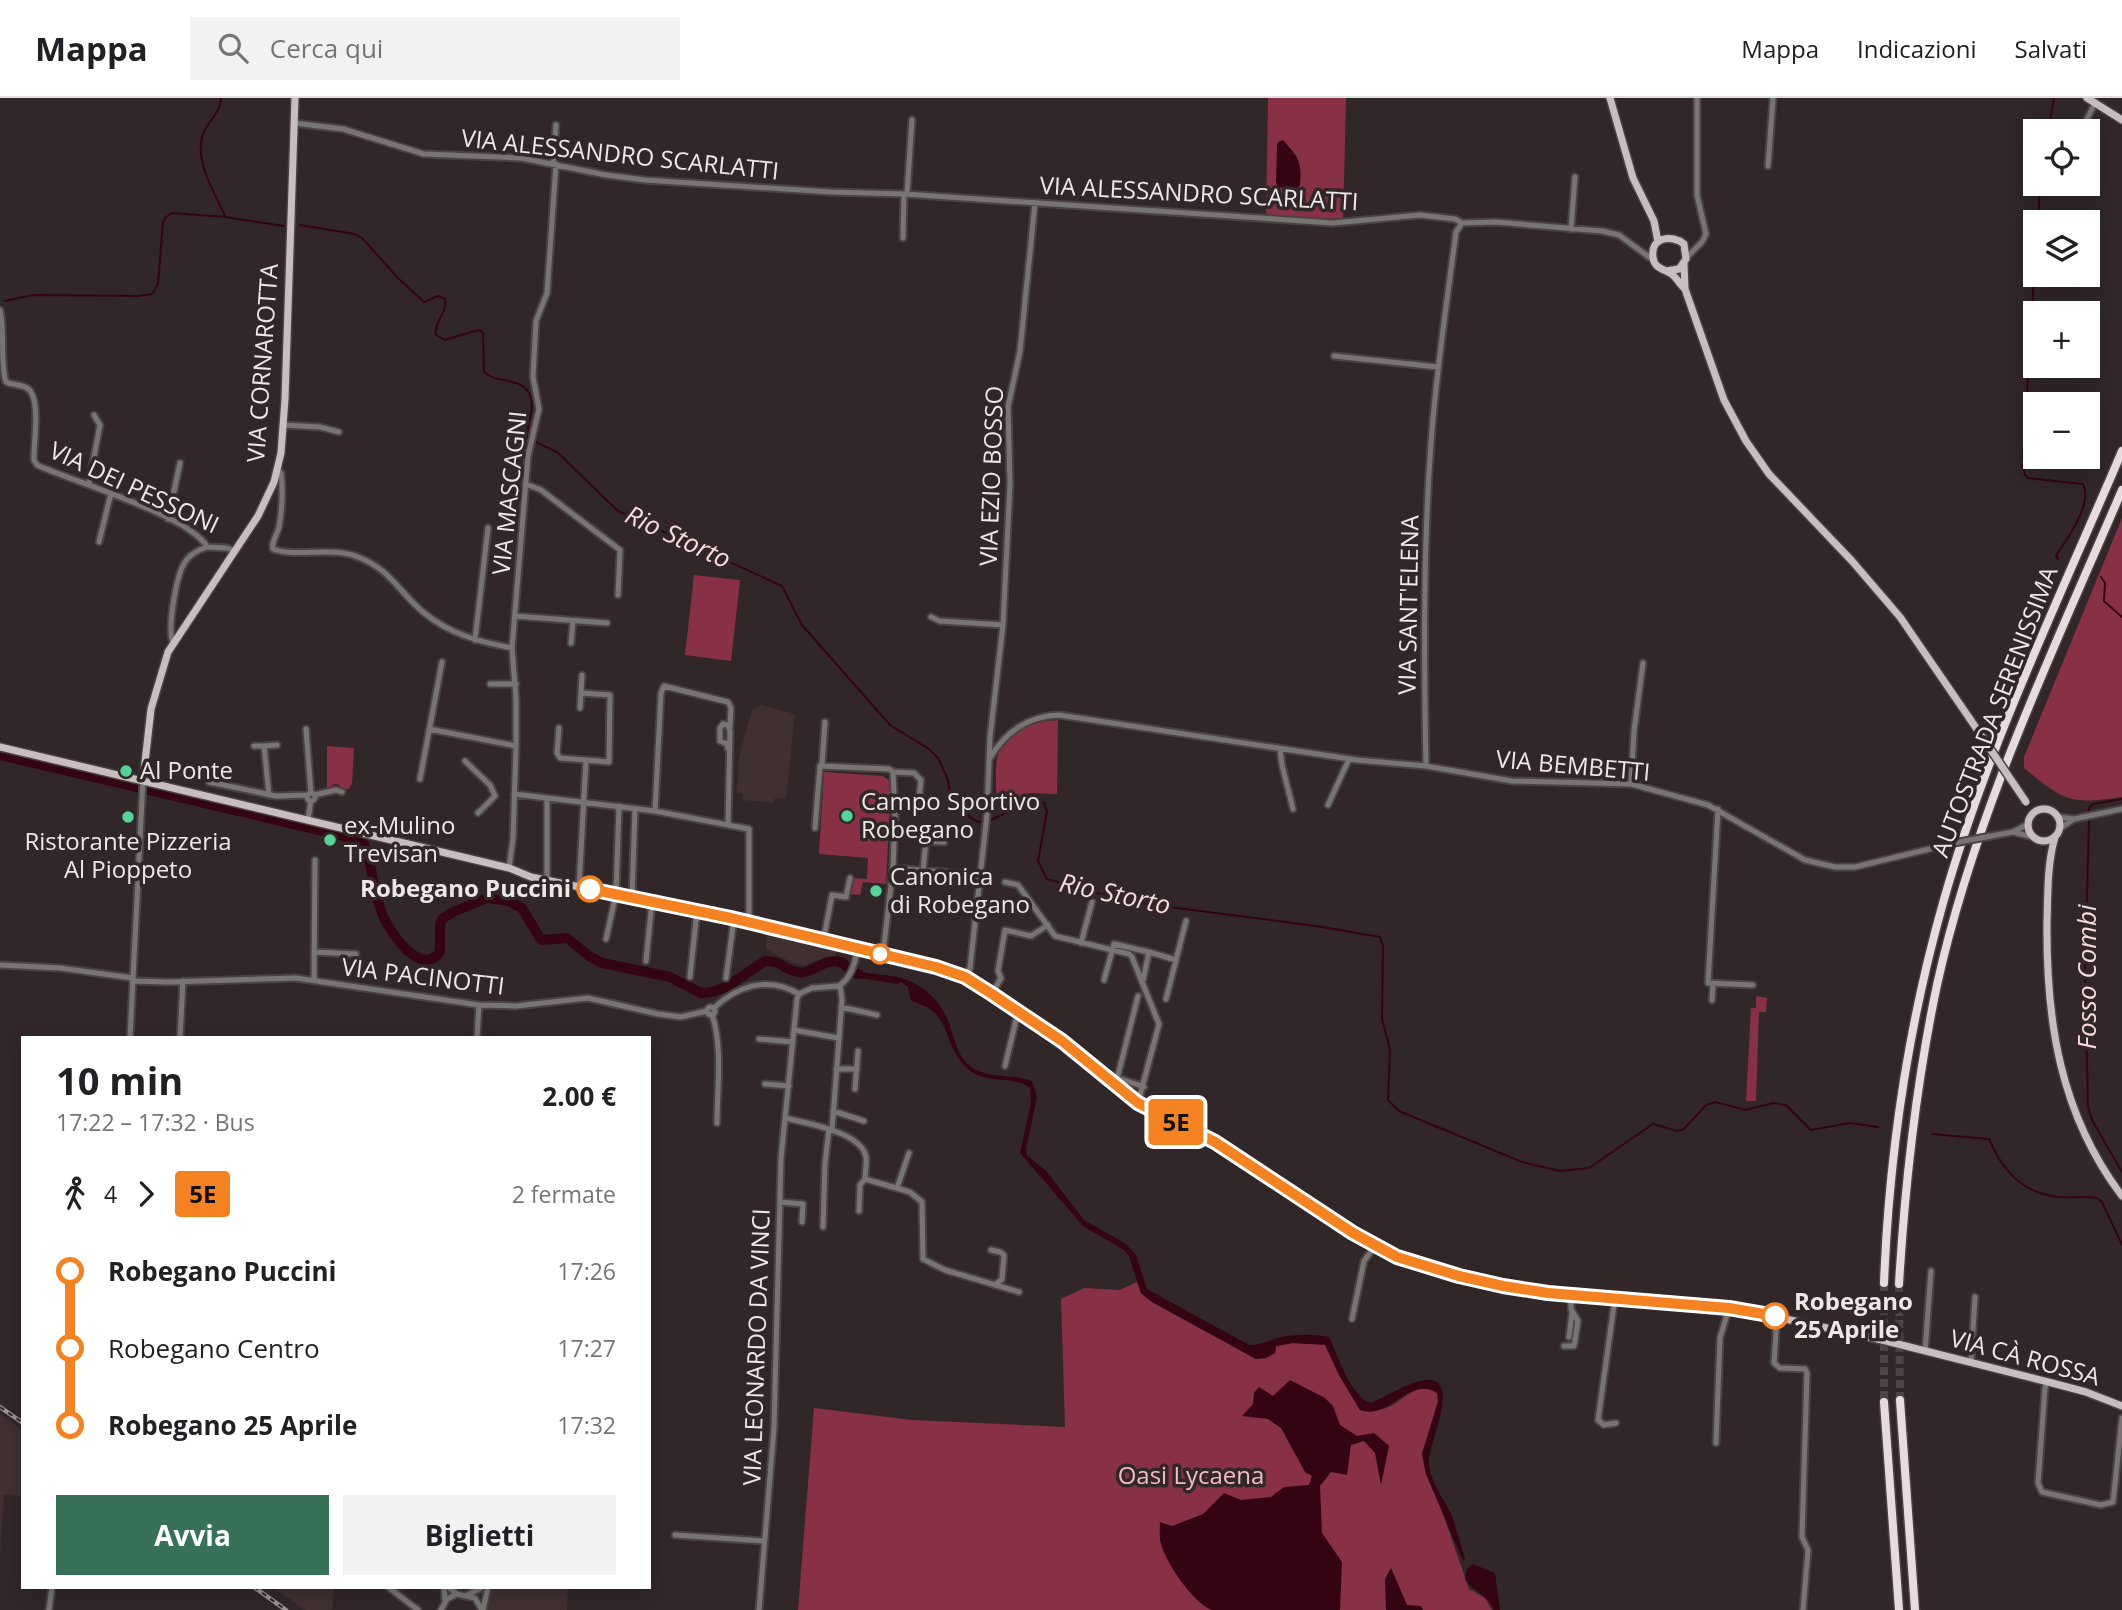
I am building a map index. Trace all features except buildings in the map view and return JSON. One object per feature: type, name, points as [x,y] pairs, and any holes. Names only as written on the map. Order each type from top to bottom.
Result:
[{"type":"highway","name":"AUTOSTRADA SERENISSIMA","points":[[1884,1283],[1890,1183],[1908,1046],[1943,901],[2002,733],[2122,451]]},
{"type":"highway","name":"AUTOSTRADA SERENISSIMA","points":[[1899,1284],[1905,1186],[1914,1114],[1938,984],[1951,932],[1983,829],[2013,747],[2122,489]]},
{"type":"highway","points":[[1900,1400],[1915,1610]]},
{"type":"highway","points":[[1884,1402],[1899,1610]]},
{"type":"main road","name":"VIA CORNAROTTA","points":[[143,783],[153,700],[160,673],[173,643],[258,516],[277,470],[283,425],[295,98]]},
{"type":"main road","points":[[1610,98],[1633,178],[1652,215],[1658,235],[1653,260],[1657,267],[1676,278],[1685,289]]},
{"type":"main road","points":[[2087,98],[2122,120]]},
{"type":"main road","points":[[1652,215],[1672,238],[1684,244],[1685,289],[1724,400],[1746,441],[1769,474],[1892,607],[2026,802],[2028,829],[2045,848],[2048,861],[2047,967],[2054,1041],[2070,1098],[2081,1125],[2094,1152],[2122,1196]]},
{"type":"main road","points":[[1656,244],[1663,239],[1672,238]]},
{"type":"main road","points":[[1666,271],[1674,271],[1685,260]]},
{"type":"main road","name":"VIA CÀ ROSSA","points":[[0,747],[509,868],[547,880],[734,919],[883,954],[966,977],[1062,1041],[1138,1103],[1230,1151],[1375,1246],[1417,1264],[1503,1286],[1729,1308],[1777,1317],[1971,1362],[2086,1392],[2122,1406]]},
{"type":"main road","points":[[2026,802],[2040,809],[2051,810],[2058,817],[2057,833],[2048,861]]},
{"type":"main road","points":[[2029,820],[2040,809]]},
{"type":"main road","points":[[2035,838],[2047,841],[2057,833]]},
{"type":"street","points":[[1685,260],[1700,244],[1706,229],[1697,195],[1697,98]]},
{"type":"street","points":[[1768,166],[1773,98]]},
{"type":"street","points":[[2087,119],[2095,103]]},
{"type":"street","points":[[902,238],[912,120]]},
{"type":"street","name":"VIA ALESSANDRO SCARLATTI","points":[[294,123],[342,129],[424,153],[521,158],[645,180],[906,194],[1333,223],[1420,215],[1455,219],[1462,223],[1495,222],[1571,229],[1619,235],[1653,260]]},
{"type":"street","name":"VIA MASCAGNI","points":[[509,868],[516,746],[516,684],[512,648],[530,440],[539,409],[534,382],[536,321],[547,293],[556,125]]},
{"type":"street","points":[[1571,229],[1575,177]]},
{"type":"street","name":"VIA EZIO BOSSO","points":[[980,875],[987,814],[990,737],[1003,625],[1010,484],[1008,407],[1020,351],[1035,203]]},
{"type":"street","name":"VIA SANT'ELENA","points":[[1426,766],[1423,625],[1431,444],[1456,232],[1462,223]]},
{"type":"street","points":[[1637,248],[1647,250],[1656,244]]},
{"type":"street","points":[[1684,244],[1700,244]]},
{"type":"street","name":"VIA DEI PESSONI","points":[[0,310],[3,324],[0,370],[6,382],[27,388],[33,393],[36,410],[33,445],[37,465],[89,483],[169,519],[200,536],[207,547],[235,551]]},
{"type":"street","points":[[1334,356],[1438,367]]},
{"type":"street","points":[[89,483],[100,425],[94,415]]},
{"type":"street","points":[[283,425],[320,427],[339,432]]},
{"type":"street","points":[[169,519],[180,463]]},
{"type":"street","points":[[277,470],[281,473],[282,487],[279,525],[272,549],[342,552],[359,557],[387,573],[421,610],[435,621],[475,640],[512,648]]},
{"type":"street","points":[[526,484],[541,490],[620,551],[618,595]]},
{"type":"street","points":[[99,542],[111,493]]},
{"type":"street","points":[[475,640],[488,528]]},
{"type":"street","name":"VIA CORNAROTTA","points":[[173,643],[170,634],[177,580],[189,556],[207,547]]},
{"type":"street","points":[[515,616],[607,623]]},
{"type":"street","points":[[931,617],[940,621],[1003,625]]},
{"type":"street","points":[[571,643],[573,621]]},
{"type":"street","points":[[420,779],[442,662]]},
{"type":"street","points":[[1631,785],[1634,731],[1643,663]]},
{"type":"street","points":[[580,708],[582,674]]},
{"type":"street","points":[[490,684],[516,684]]},
{"type":"street","points":[[654,811],[662,688],[667,686],[728,702],[731,708],[727,825]]},
{"type":"street","points":[[558,728],[557,753],[560,758],[609,762],[610,695],[581,693]]},
{"type":"street","points":[[990,758],[998,745],[1022,724],[1052,716],[1349,759],[1426,766]]},
{"type":"street","points":[[815,828],[825,722]]},
{"type":"street","points":[[729,749],[727,744],[720,741],[720,728],[723,724],[730,727]]},
{"type":"street","points":[[306,729],[311,796],[308,820]]},
{"type":"street","points":[[429,729],[516,746]]},
{"type":"street","points":[[254,746],[277,745]]},
{"type":"street","points":[[264,746],[270,795]]},
{"type":"street","points":[[1280,749],[1293,809]]},
{"type":"street","points":[[1328,805],[1349,759]]},
{"type":"street","points":[[579,887],[586,760]]},
{"type":"street","points":[[465,761],[490,785],[495,796],[478,813]]},
{"type":"street","points":[[822,765],[914,773],[921,780],[918,807]]},
{"type":"street","name":"VIA BEMBETTI","points":[[1426,766],[1512,781],[1631,785],[1697,801],[1718,809],[1805,860],[1835,867],[1855,867],[2013,832]]},
{"type":"street","points":[[883,954],[893,868],[893,772]]},
{"type":"street","points":[[209,782],[270,795],[311,796],[336,790],[342,792]]},
{"type":"street","points":[[130,1036],[143,783]]},
{"type":"street","points":[[514,794],[654,811],[749,829],[749,923]]},
{"type":"street","points":[[547,800],[547,880]]},
{"type":"street","points":[[606,939],[615,894],[619,806]]},
{"type":"street","points":[[632,898],[635,809]]},
{"type":"street","points":[[1718,809],[1708,983],[1753,985]]},
{"type":"street","points":[[2058,817],[2074,819],[2122,809]]},
{"type":"street","points":[[2057,833],[2074,819]]},
{"type":"street","points":[[2013,832],[2029,820]]},
{"type":"street","points":[[2013,832],[2035,838]]},
{"type":"street","points":[[923,871],[926,841],[944,842]]},
{"type":"street","points":[[314,980],[315,860]]},
{"type":"street","points":[[893,868],[980,875],[970,968],[966,977]]},
{"type":"street","points":[[823,942],[832,895],[846,897],[850,878]]},
{"type":"street","points":[[1005,882],[1018,885],[1055,936],[1112,949],[1132,957],[1159,1024],[1138,1103]]},
{"type":"street","points":[[646,961],[652,902]]},
{"type":"street","points":[[1081,943],[1092,902]]},
{"type":"street","points":[[690,976],[697,911]]},
{"type":"street","points":[[726,978],[734,919]]},
{"type":"street","points":[[1166,999],[1186,921]]},
{"type":"street","points":[[992,994],[1001,978],[998,971],[1005,930],[1031,936],[1048,925]]},
{"type":"street","points":[[1104,980],[1114,944],[1175,960]]},
{"type":"street","points":[[823,1227],[825,1163],[833,1114],[842,995],[840,986],[852,972],[858,950]]},
{"type":"street","points":[[314,952],[356,954]]},
{"type":"street","points":[[1142,982],[1149,952]]},
{"type":"street","name":"VIA PACINOTTI","points":[[0,965],[60,968],[133,980],[314,980],[479,1005],[516,1006],[588,998],[681,1017],[711,1011],[721,1002],[756,984],[792,989],[799,994],[812,988],[840,986]]},
{"type":"street","points":[[180,1036],[183,981]]},
{"type":"street","points":[[1712,1000],[1713,984]]},
{"type":"street","name":"VIA LEONARDO DA VINCI","points":[[759,1610],[774,1428],[785,1118],[799,994]]},
{"type":"street","points":[[1117,1079],[1138,996]]},
{"type":"street","points":[[477,1036],[479,1005]]},
{"type":"street","points":[[841,1007],[877,1015]]},
{"type":"street","points":[[711,1011],[717,1039],[717,1123]]},
{"type":"street","points":[[1005,1066],[1018,1012]]},
{"type":"street","points":[[794,1030],[838,1038]]},
{"type":"street","points":[[760,1039],[793,1042]]},
{"type":"street","points":[[855,1089],[858,1051]]},
{"type":"street","points":[[836,1069],[857,1069]]},
{"type":"street","points":[[1098,1071],[1144,1087]]},
{"type":"street","points":[[765,1084],[789,1086]]},
{"type":"street","points":[[823,1115],[833,1114],[864,1121]]},
{"type":"street","points":[[785,1118],[831,1130],[858,1143],[866,1156],[865,1180],[860,1185],[859,1210]]},
{"type":"street","points":[[897,1188],[909,1153]]},
{"type":"street","points":[[865,1180],[910,1192],[922,1202],[923,1259],[945,1270],[1019,1292]]},
{"type":"street","points":[[780,1202],[803,1204],[802,1222]]},
{"type":"street","points":[[1352,1319],[1364,1261],[1375,1246]]},
{"type":"street","points":[[991,1250],[1000,1251],[1004,1255],[1002,1279],[995,1285]]},
{"type":"street","points":[[1925,1351],[1931,1271]]},
{"type":"street","points":[[1569,1337],[1571,1294]]},
{"type":"street","points":[[1971,1362],[1975,1297]]},
{"type":"street","points":[[1615,1298],[1598,1420],[1604,1425],[1616,1423]]},
{"type":"street","points":[[1716,1443],[1720,1338],[1729,1308]]},
{"type":"street","points":[[1564,1346],[1574,1346],[1578,1321],[1572,1313]]},
{"type":"street","points":[[1777,1317],[1774,1363],[1780,1368],[1805,1369],[1807,1373],[1802,1537],[1808,1550],[1803,1610]]},
{"type":"street","points":[[2047,1382],[2038,1483],[2042,1492],[2101,1505],[2113,1502],[2122,1418]]},
{"type":"street","points":[[675,1535],[764,1541]]},
{"type":"street","points":[[49,1610],[52,1589]]},
{"type":"street","points":[[391,1589],[416,1608],[424,1610]]},
{"type":"street","points":[[449,1589],[457,1594],[467,1595],[478,1602],[483,1610]]},
{"type":"street","points":[[467,1595],[480,1589]]},
{"type":"street","points":[[483,1610],[485,1589]]},
{"type":"street","points":[[434,1610],[457,1594]]},
{"type":"shaded area","points":[[1283,140],[1300,165],[1300,185],[1295,190],[1278,187],[1276,182],[1277,145]]},
{"type":"shaded area","points":[[760,705],[795,714],[786,799],[775,798],[774,803],[743,800],[742,793],[737,793],[739,757],[752,710]]},
{"type":"shaded area","points":[[331,831],[366,839],[376,881],[370,882],[361,851],[330,835]]},
{"type":"shaded area","points":[[767,934],[836,950],[835,956],[805,965],[793,963],[766,949]]},
{"type":"shaded area","points":[[855,970],[898,977],[923,988],[941,1008],[959,1052],[969,1065],[984,1073],[1032,1081],[1037,1097],[1027,1155],[1046,1171],[1084,1220],[1126,1244],[1136,1255],[1147,1289],[1249,1345],[1290,1336],[1329,1337],[1351,1384],[1357,1393],[1371,1403],[1416,1382],[1432,1380],[1440,1386],[1443,1397],[1429,1467],[1452,1516],[1465,1558],[1463,1561],[1426,1474],[1422,1454],[1438,1402],[1437,1393],[1427,1389],[1418,1390],[1380,1409],[1371,1412],[1360,1410],[1325,1345],[1293,1343],[1276,1346],[1275,1353],[1256,1359],[1152,1302],[1141,1293],[1129,1256],[1124,1250],[1083,1226],[1020,1153],[1031,1103],[1030,1088],[1016,1082],[975,1074],[961,1062],[940,1019],[927,1007],[911,1000],[908,987],[901,982],[898,984],[853,977]]},
{"type":"shaded area","points":[[1290,1380],[1325,1398],[1333,1406],[1340,1425],[1357,1436],[1374,1433],[1389,1446],[1381,1485],[1375,1453],[1364,1441],[1351,1445],[1347,1475],[1331,1472],[1320,1486],[1322,1533],[1342,1562],[1340,1610],[1212,1610],[1189,1591],[1169,1561],[1160,1542],[1160,1522],[1172,1526],[1203,1514],[1224,1493],[1241,1500],[1271,1497],[1284,1487],[1309,1485],[1312,1476],[1305,1472],[1281,1428],[1268,1419],[1242,1416],[1253,1404],[1254,1393],[1259,1387],[1273,1396]]},
{"type":"shaded area","points":[[0,1414],[21,1430],[21,1496],[4,1495],[0,1552]]},
{"type":"shaded area","points":[[1473,1564],[1495,1573],[1500,1610],[1494,1610],[1465,1579],[1467,1569]]},
{"type":"shaded area","points":[[1391,1568],[1407,1605],[1421,1606],[1423,1610],[1386,1610],[1385,1579]]},
{"type":"shaded area","points":[[276,1589],[334,1589],[332,1610],[305,1610]]},
{"type":"shaded area","points":[[491,1589],[568,1589],[567,1610],[487,1610]]},
{"type":"green space","points":[[1268,98],[1346,98],[1343,223],[1266,218]]},
{"type":"green space","points":[[2122,518],[2122,797],[2079,800],[2068,798],[2049,788],[2024,768],[2024,757]]},
{"type":"green space","points":[[694,575],[740,580],[731,661],[685,655]]},
{"type":"green space","points":[[1058,720],[1057,794],[1030,793],[1008,800],[996,799],[996,765],[1002,747],[1015,734],[1031,725]]},
{"type":"green space","points":[[327,746],[354,748],[352,784],[349,789],[342,790],[339,785],[334,784],[327,789]]},
{"type":"green space","points":[[824,772],[883,776],[891,782],[886,884],[863,882],[860,895],[850,894],[852,878],[867,879],[868,858],[819,854]]},
{"type":"green space","points":[[1756,996],[1767,998],[1766,1012],[1759,1012],[1756,1101],[1746,1101],[1751,1008],[1756,1008]]},
{"type":"green space","name":"Oasi Lycaena","points":[[1137,1282],[1141,1293],[1152,1302],[1256,1359],[1275,1353],[1276,1346],[1293,1343],[1325,1344],[1339,1375],[1360,1410],[1383,1409],[1423,1388],[1438,1393],[1422,1454],[1426,1474],[1441,1508],[1469,1589],[1485,1598],[1492,1610],[798,1610],[814,1408],[912,1420],[1065,1427],[1061,1299],[1084,1288],[1120,1290]]},
{"type":"waterway","points":[[221,98],[217,112],[204,132],[201,153],[206,175],[225,216]]},
{"type":"waterway","name":"Fosso Combi","points":[[2050,119],[2054,98]]},
{"type":"waterway","name":"Fosso Combi","points":[[2039,196],[2039,210]]},
{"type":"waterway","name":"Rio Storto","points":[[5,301],[33,295],[152,294],[158,284],[163,222],[173,213],[284,226]]},
{"type":"waterway","name":"Rio Storto","points":[[300,225],[355,234],[424,302],[438,296],[445,299],[445,308],[437,325],[436,335],[445,340],[480,330],[483,333],[484,372],[523,386],[528,391],[532,408],[527,438],[557,452],[618,511],[782,586],[802,625],[890,725],[929,749],[938,758],[948,780],[951,798],[971,818],[978,822],[987,822],[1034,799],[1044,803],[1047,811],[1038,861],[1047,879],[1130,902],[1380,937],[1383,946],[1382,1019],[1390,1049],[1388,1100],[1399,1111],[1522,1162],[1560,1171],[1589,1168],[1653,1124],[1677,1131],[1684,1129],[1706,1105],[1715,1102],[1746,1110],[1773,1103],[1786,1105],[1811,1130],[1850,1123],[1878,1127]]},
{"type":"waterway","name":"Fosso Combi","points":[[2027,392],[2033,287]]},
{"type":"waterway","name":"Fosso Combi","points":[[2024,469],[2028,478],[2083,484],[2085,501],[2082,511],[2056,555],[2058,559]]},
{"type":"waterway","name":"Fosso Combi","points":[[2101,577],[2105,583],[2104,601],[2122,617]]},
{"type":"waterway","points":[[0,755],[340,835]]},
{"type":"waterway","name":"Fosso Combi","points":[[2089,814],[2089,808],[2093,804],[2122,799]]},
{"type":"waterway","name":"Fosso Combi","points":[[2089,819],[2085,973],[2088,1107],[2092,1120],[2122,1172]]},
{"type":"waterway","points":[[371,869],[379,906],[388,925],[408,951],[424,960],[440,952],[442,919],[487,898],[508,901],[522,908],[541,940],[567,938],[602,963],[670,977],[701,993],[728,986],[765,961],[776,962],[801,973],[835,961],[859,974]]},
{"type":"waterway","name":"Rio Storto","points":[[1932,1134],[1989,1139],[2007,1170],[2034,1191],[2058,1197],[2097,1198],[2102,1202],[2122,1245]]},
{"type":"tunnel","points":[[1884,1283],[1884,1402]]},
{"type":"tunnel","points":[[1899,1284],[1900,1400]]},
{"type":"railway","points":[[0,1407],[21,1422]]},
{"type":"railway","points":[[257,1589],[286,1610]]},
{"type":"bus line","name":"5E","points":[[590,889],[731,918],[936,967],[965,977],[1062,1041],[1138,1103],[1230,1151],[1353,1233],[1397,1257],[1503,1286],[1775,1316]]},
{"type":"place","name":"Al Ponte","points":[[126,771]]},
{"type":"place","name":"Campo Sportivo Robegano","points":[[847,816]]},
{"type":"place","name":"Ristorante Pizzeria Al Pioppeto","points":[[128,817]]},
{"type":"place","name":"ex-Mulino Trevisan","points":[[330,840]]},
{"type":"place","name":"Robegano Puccini","points":[[590,889]]},
{"type":"place","name":"Canonica di Robegano","points":[[876,891]]},
{"type":"place","name":"Robegano 25 Aprile","points":[[1775,1316]]}]
